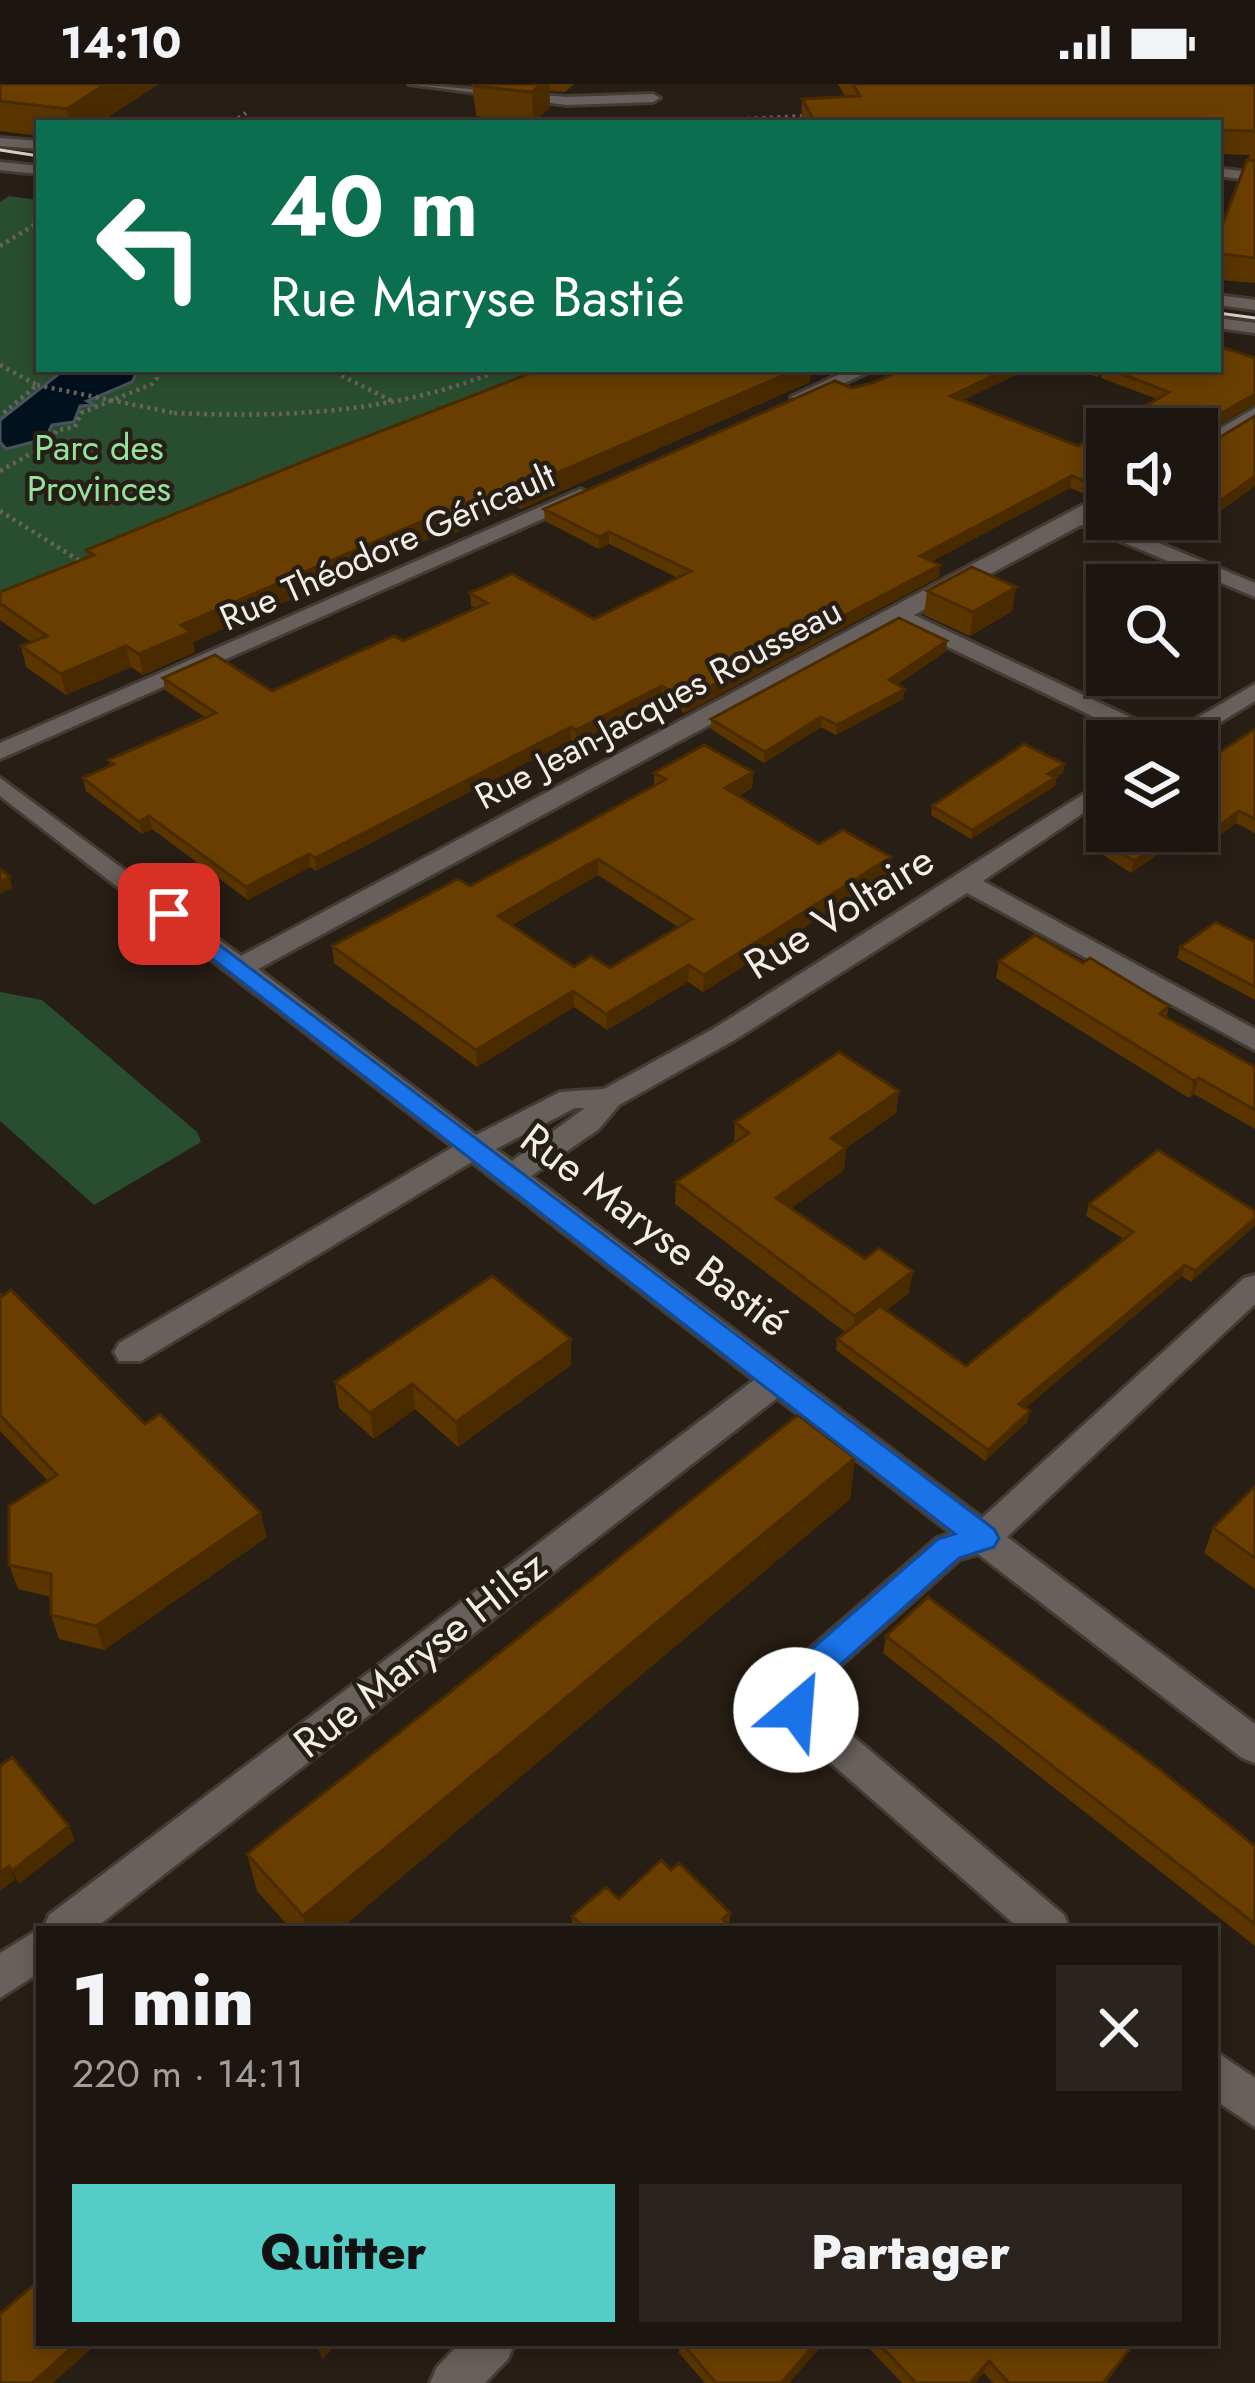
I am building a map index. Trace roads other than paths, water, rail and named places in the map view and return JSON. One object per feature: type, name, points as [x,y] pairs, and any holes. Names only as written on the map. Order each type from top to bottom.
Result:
[{"type":"street","points":[[416,84],[567,101],[650,91],[662,120]]},
{"type":"street","points":[[0,142],[36,145]]},
{"type":"street","points":[[0,166],[36,170]]},
{"type":"street","points":[[1221,172],[1255,177]]},
{"type":"street","points":[[1221,300],[1255,305]]},
{"type":"street","points":[[1221,323],[1255,328]]},
{"type":"street","points":[[771,410],[859,372]]},
{"type":"street","points":[[1218,437],[1255,413]]},
{"type":"street","name":"Rue Théodore Géricault","points":[[0,752],[610,482]]},
{"type":"street","name":"Rue Jean-Jacques Rousseau","points":[[240,968],[1086,513]]},
{"type":"street","points":[[1080,517],[1255,591]]},
{"type":"street","points":[[898,615],[1118,720]]},
{"type":"street","points":[[1208,720],[1255,691]]},
{"type":"street","name":"Rue Maryse Bastié","points":[[0,785],[1255,1746]]},
{"type":"street","name":"Rue Voltaire","points":[[512,1176],[589,1122],[610,1098],[723,1035],[1086,800]]},
{"type":"street","points":[[966,882],[1255,1041]]},
{"type":"street","name":"Rue Voltaire","points":[[130,1352],[474,1148],[570,1100],[610,1098]]},
{"type":"street","points":[[1046,1926],[796,1710],[796,1683],[949,1548],[983,1538],[1255,1286]]},
{"type":"street","name":"Rue Maryse Hilsz","points":[[67,1926],[777,1380]]},
{"type":"street","points":[[0,1978],[36,1950]]},
{"type":"street","points":[[1218,2075],[1255,2107]]},
{"type":"street","points":[[453,2383],[489,2346]]},
{"type":"water","points":[[61,372],[137,372],[132,382],[87,401],[95,405],[80,406],[74,422],[52,425],[45,439],[6,449],[0,442],[0,420]]},
{"type":"tram line","points":[[0,150],[36,156]]},
{"type":"tram line","points":[[1221,313],[1255,318]]},
{"type":"park label","name":"Parc des Provinces","points":[[99,468]]}]
